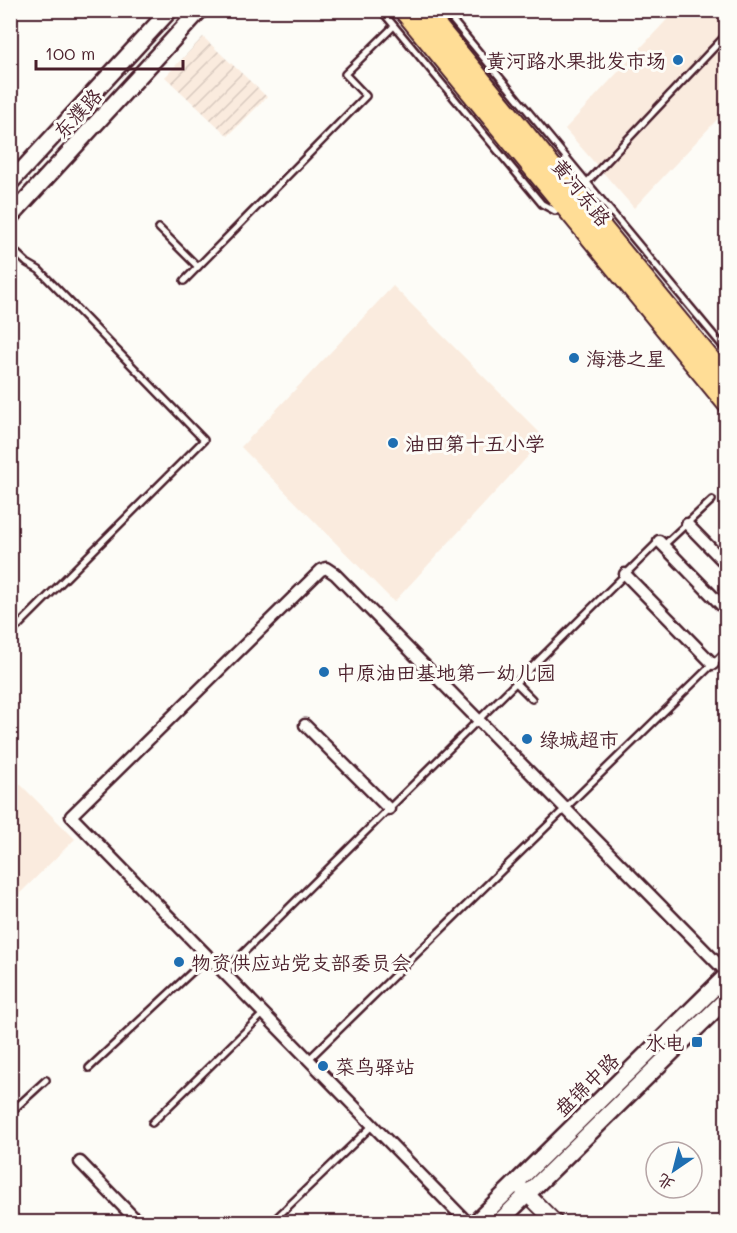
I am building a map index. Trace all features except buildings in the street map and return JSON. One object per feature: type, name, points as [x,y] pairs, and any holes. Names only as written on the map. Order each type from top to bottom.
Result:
[{"type":"main road","name":"东濮路","points":[[10,183],[170,10]]},
{"type":"main road","name":"东濮路","points":[[10,217],[200,10]]},
{"type":"main road","name":"黄河东路","points":[[424,10],[726,378]]},
{"type":"main road","name":"黄河东路","points":[[398,18],[577,195],[726,403]]},
{"type":"main road","name":"盘锦中路","points":[[476,1222],[726,974]]},
{"type":"main road","name":"盘锦中路","points":[[499,1222],[726,999]]},
{"type":"street","points":[[687,524],[726,564]]},
{"type":"street","points":[[662,543],[726,610]]},
{"type":"street","points":[[467,1222],[71,816],[321,570],[326,568],[335,574],[480,719],[726,974]]},
{"type":"street","points":[[626,574],[713,664]]},
{"type":"street","points":[[305,725],[389,809]]},
{"type":"street","points":[[80,1162],[138,1222]]},
{"type":"street","points":[[516,1182],[555,1222]]},
{"type":"lane","points":[[184,281],[366,96],[345,74],[398,18],[381,10]]},
{"type":"lane","points":[[444,10],[577,195],[726,350]]},
{"type":"lane","points":[[577,195],[726,35]]},
{"type":"lane","points":[[159,228],[198,267]]},
{"type":"lane","points":[[10,247],[27,263],[39,270],[204,440],[10,634]]},
{"type":"lane","points":[[224,973],[626,574],[687,524],[712,500]]},
{"type":"lane","points":[[308,1060],[726,651]]},
{"type":"lane","points":[[516,683],[532,699]]},
{"type":"lane","points":[[89,1068],[208,957]]},
{"type":"lane","points":[[152,1123],[263,1014]]},
{"type":"lane","points":[[10,1113],[46,1080]]},
{"type":"lane","points":[[272,1222],[372,1126]]},
{"type":"shaded area","name":"黄河路水果批发市场","points":[[675,11],[726,11],[726,110],[634,208],[565,129]]},
{"type":"shaded area","points":[[203,37],[267,97],[228,136],[165,77]]},
{"type":"shaded area","name":"油田第十五小学","points":[[393,286],[545,438],[394,602],[241,447]]},
{"type":"shaded area","points":[[20,784],[75,839],[11,902],[11,793]]},
{"type":"place","name":"黄河路水果批发市场","points":[[678,60]]},
{"type":"place","name":"海港之星","points":[[574,358]]},
{"type":"place","name":"油田第十五小学","points":[[393,443]]},
{"type":"place","name":"中原油田基地第一幼儿园","points":[[324,672]]},
{"type":"place","name":"绿城超市","points":[[527,739]]},
{"type":"place","name":"物资供应站党支部委员会","points":[[179,962]]},
{"type":"place","name":"水电","points":[[697,1042]]},
{"type":"place","name":"菜鸟驿站","points":[[323,1066]]}]
